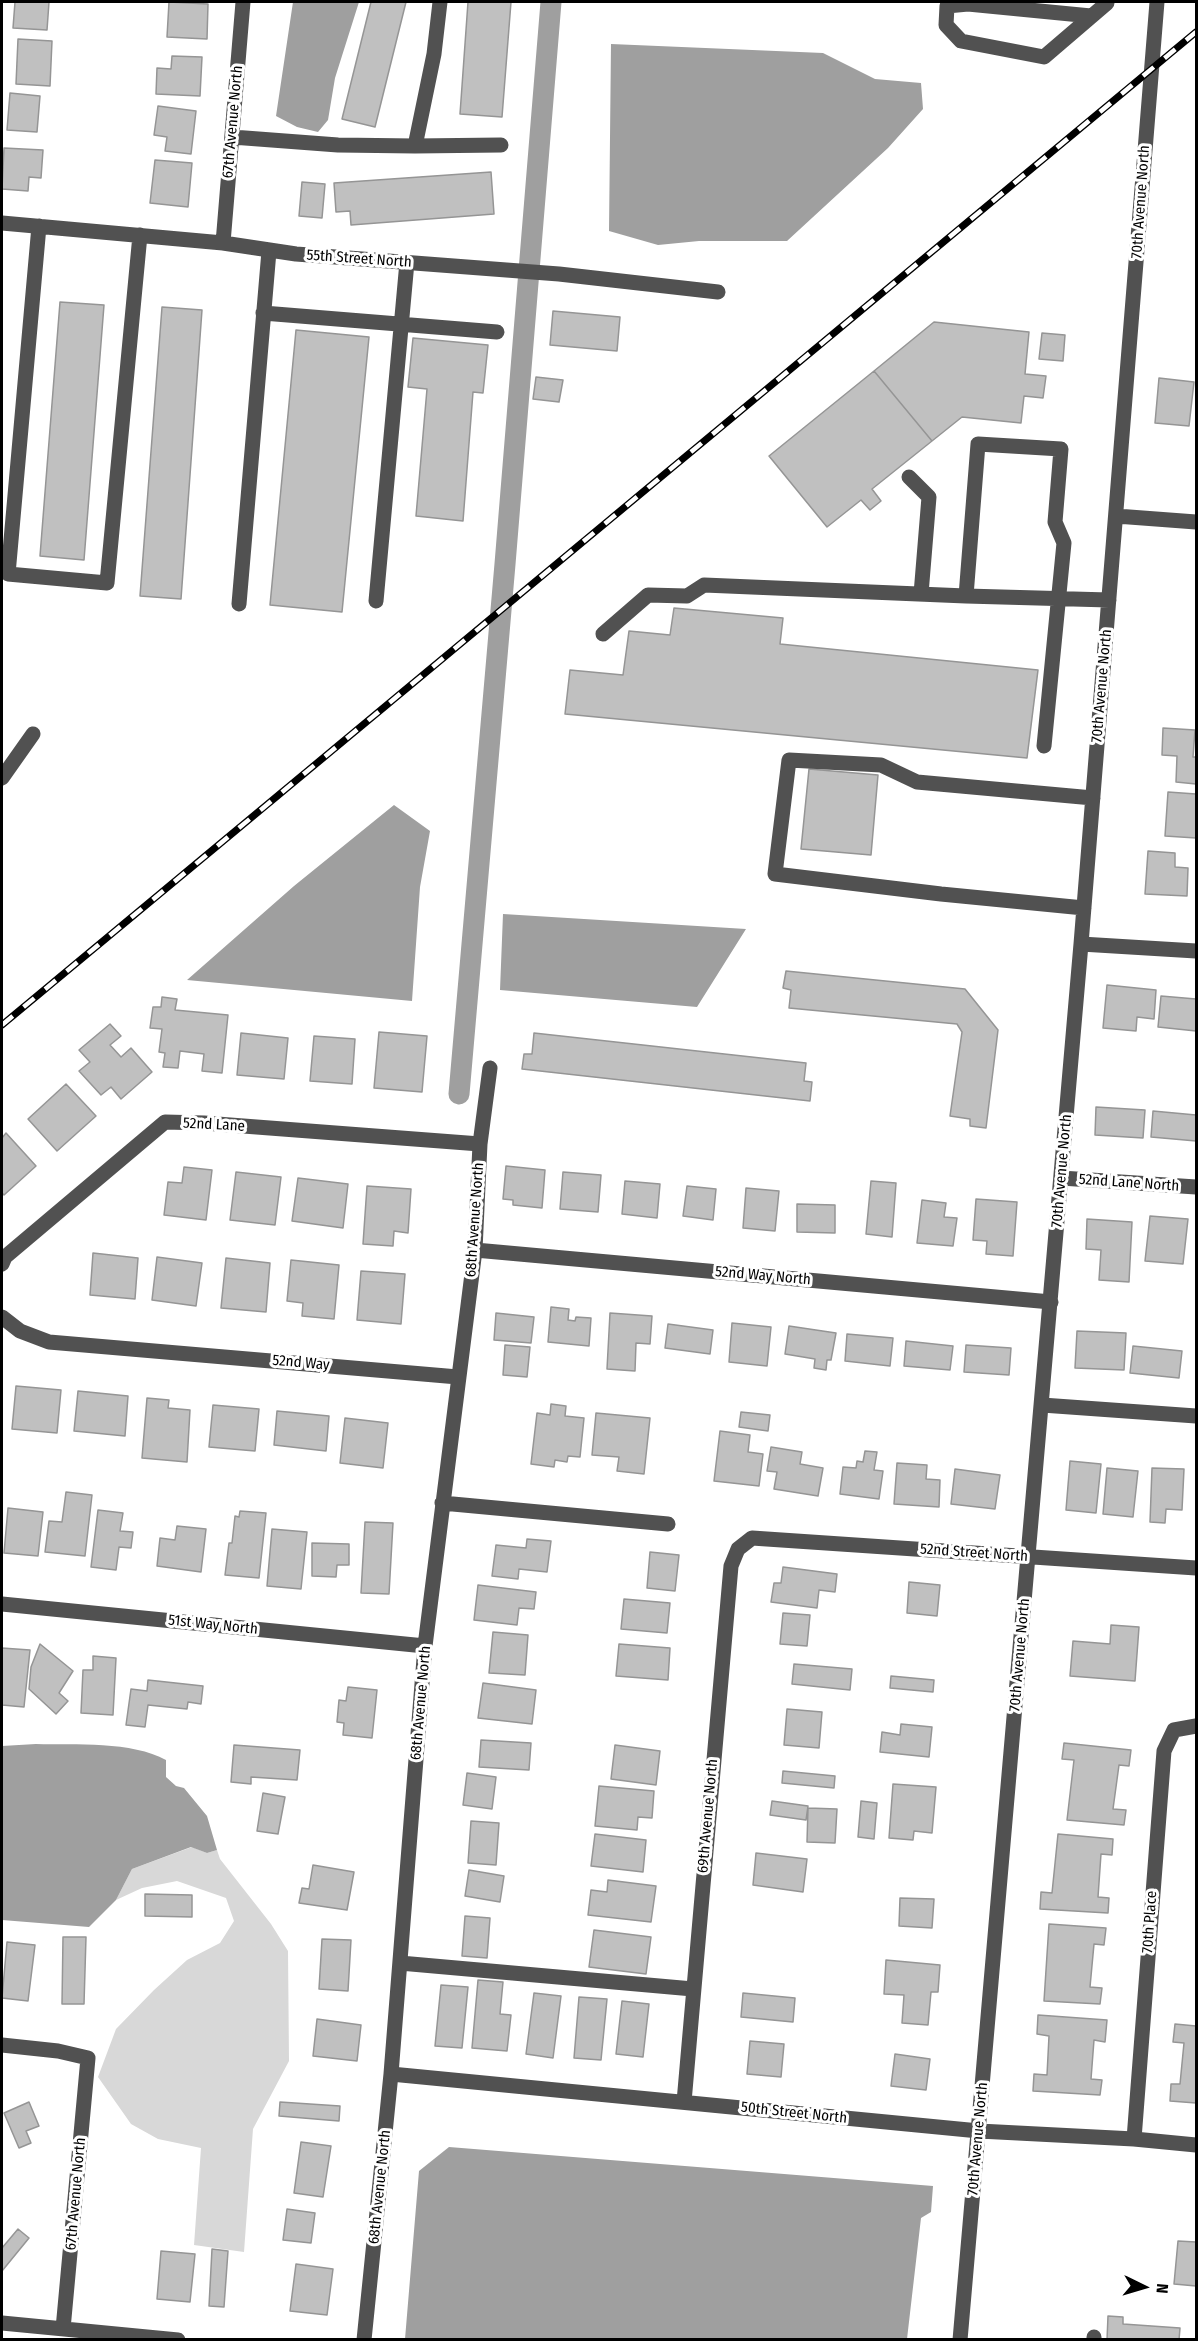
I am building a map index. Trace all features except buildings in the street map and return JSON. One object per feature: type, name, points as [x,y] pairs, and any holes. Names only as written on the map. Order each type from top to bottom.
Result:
[{"type":"street","name":"67th Avenue North","points":[[223,243],[243,2]]},
{"type":"street","points":[[415,146],[434,54],[440,2]]},
{"type":"street","points":[[1091,16],[968,4],[947,6],[945,25],[962,41],[1044,57],[1091,16],[1107,2]]},
{"type":"street","name":"70th Avenue North","points":[[960,2340],[1082,944],[1157,2]]},
{"type":"street","points":[[232,137],[338,145],[501,145]]},
{"type":"street","name":"55th Street North","points":[[2,223],[223,243],[268,251],[559,274],[718,292]]},
{"type":"street","points":[[39,226],[8,574],[107,583],[140,235]]},
{"type":"street","points":[[239,604],[268,251]]},
{"type":"street","points":[[376,601],[407,262]]},
{"type":"street","points":[[263,313],[497,332]]},
{"type":"street","points":[[966,596],[978,444],[1061,449],[1055,522],[1064,543],[1044,746]]},
{"type":"street","points":[[909,477],[929,497],[921,594]]},
{"type":"street","points":[[1116,516],[1197,522]]},
{"type":"street","points":[[603,634],[648,595],[687,596],[704,585],[1109,600]]},
{"type":"street","points":[[2,778],[33,734]]},
{"type":"street","points":[[1084,908],[774,874],[789,760],[881,765],[917,782],[1093,798]]},
{"type":"street","points":[[1082,944],[1197,951]]},
{"type":"street","name":"68th Avenue North","points":[[364,2340],[391,2074],[425,1646],[476,1250],[480,1144],[490,1068]]},
{"type":"street","name":"52nd Lane","points":[[2,1264],[5,1257],[165,1122],[480,1144]]},
{"type":"street","name":"52nd Lane North","points":[[1061,1178],[1197,1187]]},
{"type":"street","name":"52nd Way North","points":[[476,1250],[1051,1302]]},
{"type":"street","name":"52nd Way","points":[[2,1317],[20,1331],[50,1342],[458,1377]]},
{"type":"street","points":[[1042,1405],[1197,1416]]},
{"type":"street","points":[[442,1503],[668,1524]]},
{"type":"street","name":"52nd Street North","points":[[752,1538],[1197,1568]]},
{"type":"street","name":"69th Avenue North","points":[[684,2102],[731,1566],[738,1550],[752,1538]]},
{"type":"street","name":"51st Way North","points":[[2,1604],[425,1646]]},
{"type":"street","name":"70th Place","points":[[1134,2139],[1164,1751],[1173,1730],[1197,1726]]},
{"type":"street","points":[[400,1963],[693,1989]]},
{"type":"street","name":"67th Avenue North","points":[[2,2045],[58,2051],[88,2058],[63,2329]]},
{"type":"street","name":"50th Street North","points":[[391,2074],[979,2131],[1134,2139],[1197,2145]]},
{"type":"street","points":[[2,2324],[178,2340]]},
{"type":"shaded area","points":[[293,2],[359,2],[335,78],[328,120],[318,132],[297,127],[276,116]]},
{"type":"shaded area","points":[[611,44],[823,53],[875,79],[921,83],[923,109],[888,148],[787,241],[699,241],[658,245],[609,231]]},
{"type":"shaded area","points":[[394,805],[430,831],[420,887],[412,1001],[187,980],[294,886]]},
{"type":"shaded area","points":[[503,914],[746,929],[697,1007],[500,990]]},
{"type":"shaded area","points":[[36,1744],[120,1747],[152,1754],[166,1760],[166,1777],[176,1786],[184,1788],[207,1816],[217,1850],[207,1853],[191,1847],[132,1869],[116,1900],[89,1927],[2,1920],[2,1746]]},
{"type":"shaded area","points":[[192,1847],[207,1853],[217,1850],[220,1859],[271,1924],[288,1951],[289,2061],[253,2129],[244,2252],[194,2245],[201,2148],[158,2139],[131,2124],[98,2077],[116,2029],[187,1960],[220,1943],[234,1921],[226,1898],[177,1881],[142,1888],[116,1900],[132,1869]]},
{"type":"shaded area","points":[[449,2147],[933,2186],[931,2212],[921,2218],[907,2339],[405,2339],[419,2171]]},
{"type":"waterway","points":[[459,1094],[551,2]]},
{"type":"railway","points":[[2,1025],[1196,32]]}]
